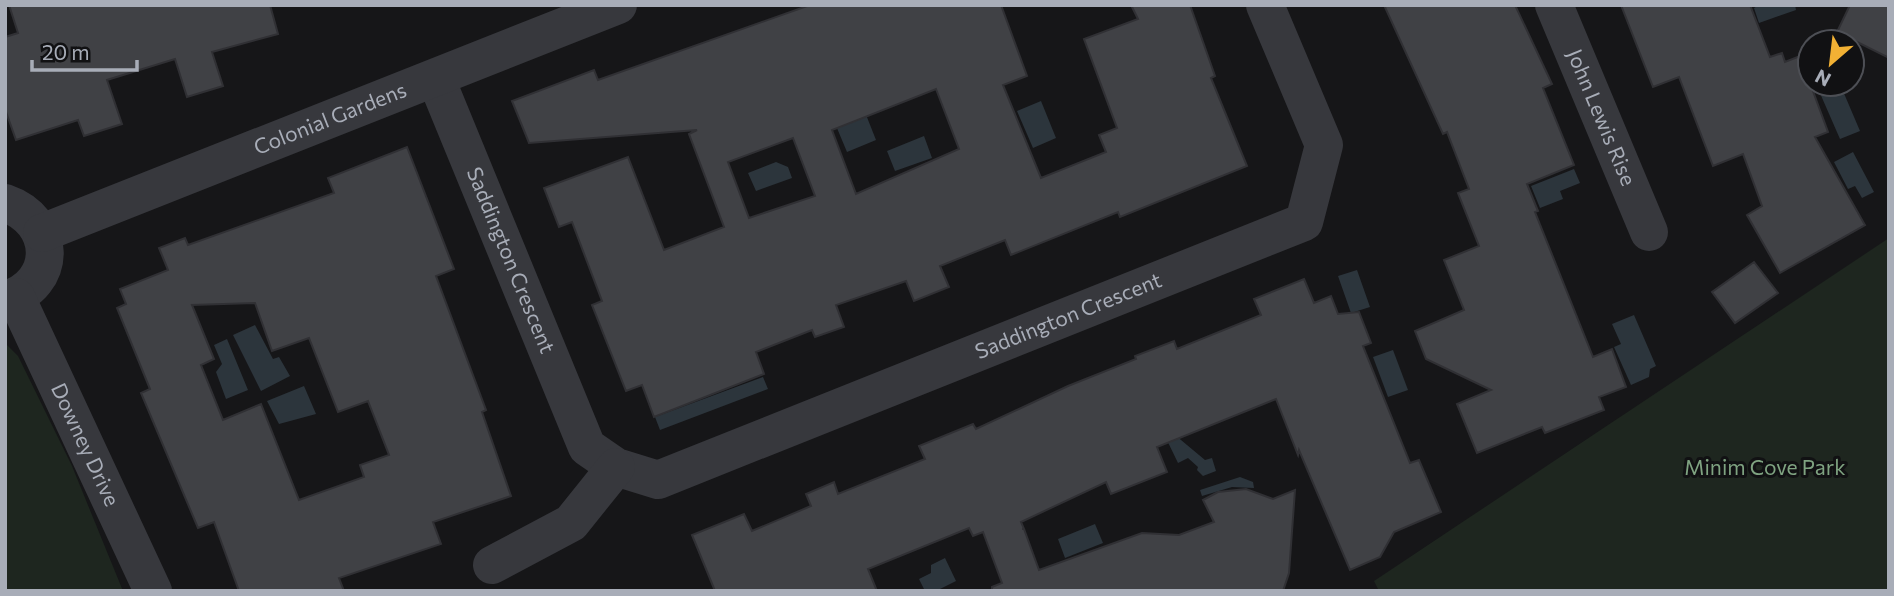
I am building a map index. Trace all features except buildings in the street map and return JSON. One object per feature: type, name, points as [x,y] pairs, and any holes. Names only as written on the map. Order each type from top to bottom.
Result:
[{"type":"street","name":"Colonial Gardens","points":[[42,233],[618,5]]},
{"type":"street","name":"Saddington Crescent","points":[[436,79],[587,447],[616,467],[658,480],[1304,222],[1324,145],[1265,5]]},
{"type":"street","name":"John Lewis Rise","points":[[1554,5],[1649,232]]},
{"type":"street","points":[[5,203],[21,209],[33,220],[42,233],[45,255],[39,277],[29,289],[11,299]]},
{"type":"street","name":"Downey Drive","points":[[11,299],[152,591]]},
{"type":"street","points":[[492,565],[571,523],[616,467]]},
{"type":"green space","name":"Minim Cove Park","points":[[1889,238],[1889,591],[1379,591],[1374,581]]},
{"type":"green space","points":[[5,343],[18,356],[72,466],[123,591],[5,591]]},
{"type":"shaded area","points":[[1759,5],[1795,5],[1796,10],[1759,23],[1754,8]]},
{"type":"shaded area","points":[[859,97],[876,140],[847,152],[829,109]]},
{"type":"shaded area","points":[[1822,98],[1846,98],[1860,131],[1840,139]]},
{"type":"shaded area","points":[[1041,101],[1056,138],[1033,148],[1017,111]]},
{"type":"shaded area","points":[[924,136],[932,158],[895,171],[887,151]]},
{"type":"shaded area","points":[[1853,152],[1874,192],[1862,198],[1855,186],[1848,189],[1834,162]]},
{"type":"shaded area","points":[[776,162],[788,167],[792,178],[756,191],[748,173]]},
{"type":"shaded area","points":[[1574,169],[1580,183],[1560,191],[1563,199],[1540,208],[1531,186]]},
{"type":"shaded area","points":[[1357,270],[1370,307],[1351,313],[1338,276]]},
{"type":"shaded area","points":[[1634,315],[1656,366],[1650,369],[1649,377],[1631,385],[1614,347],[1621,344],[1612,324]]},
{"type":"shaded area","points":[[255,325],[273,359],[279,357],[290,376],[261,391],[233,335]]},
{"type":"shaded area","points":[[227,339],[248,390],[226,399],[216,372],[222,364],[214,345]]},
{"type":"shaded area","points":[[1393,350],[1408,390],[1388,397],[1373,357]]},
{"type":"shaded area","points":[[763,377],[768,389],[660,430],[655,417]]},
{"type":"shaded area","points":[[304,386],[316,414],[279,424],[267,401]]},
{"type":"shaded area","points":[[1169,430],[1205,460],[1212,458],[1216,471],[1203,476],[1188,458],[1178,463],[1163,432]]},
{"type":"shaded area","points":[[1240,477],[1253,482],[1254,488],[1232,487],[1202,496],[1200,490]]},
{"type":"shaded area","points":[[1095,524],[1103,543],[1065,558],[1058,539]]},
{"type":"shaded area","points":[[945,558],[956,581],[936,591],[925,591],[919,579],[931,573],[931,565]]}]
